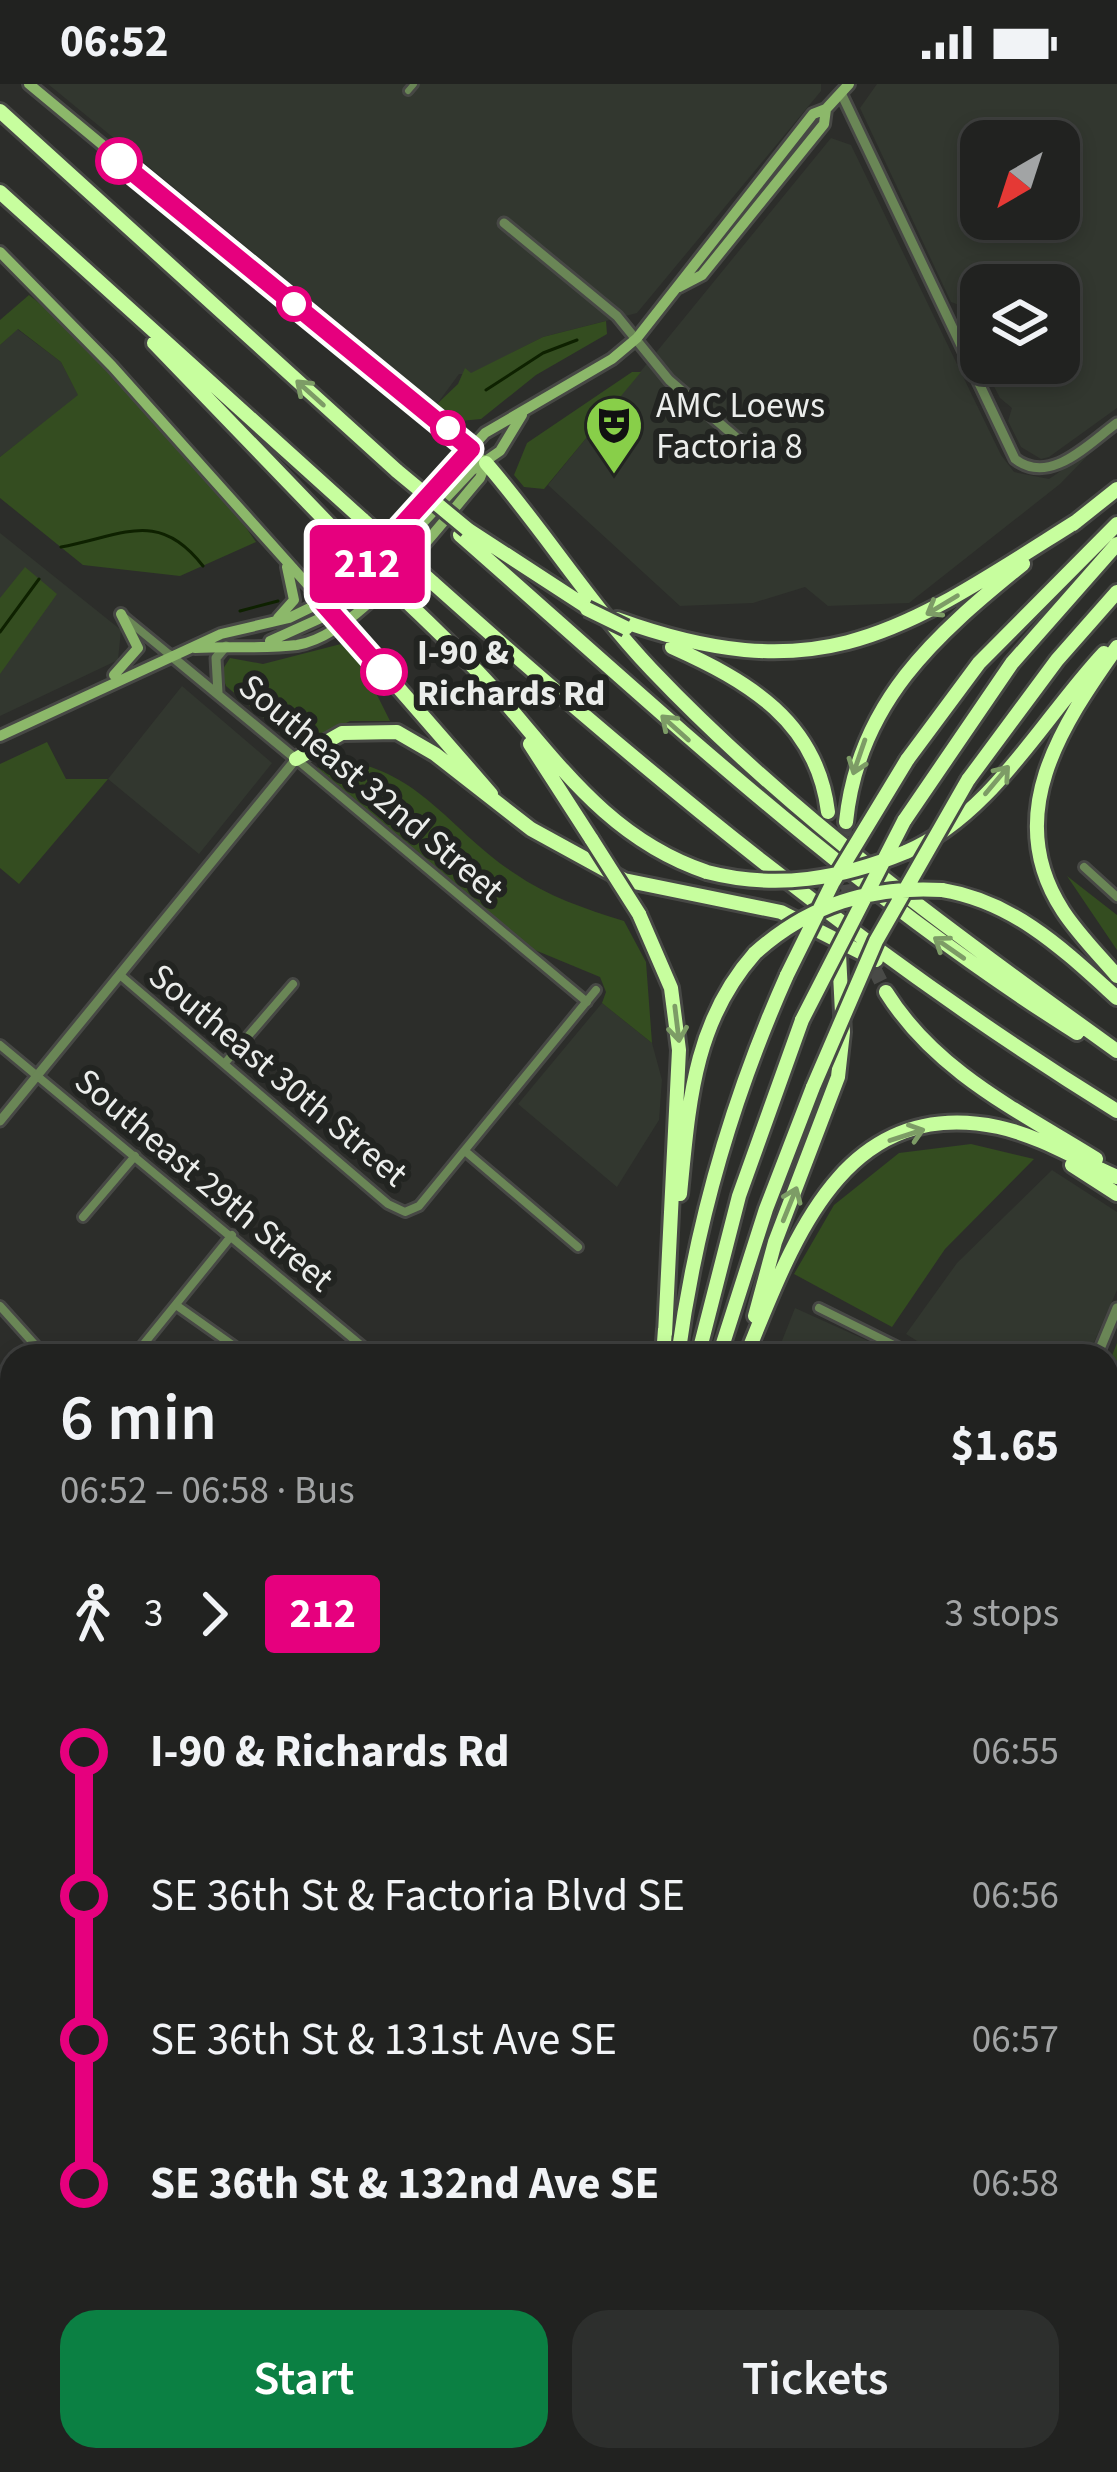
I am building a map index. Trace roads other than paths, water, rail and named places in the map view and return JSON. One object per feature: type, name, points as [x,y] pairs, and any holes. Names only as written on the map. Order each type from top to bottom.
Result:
[{"type":"highway","points":[[0,111],[799,836],[940,943],[1117,1054]]},
{"type":"highway","points":[[0,192],[642,768],[932,992]]},
{"type":"highway","points":[[133,315],[173,368],[457,650],[603,815],[658,851],[707,872],[748,881],[816,879],[906,852],[944,830],[988,791],[1117,643]]},
{"type":"highway","points":[[486,464],[653,671],[781,792],[1117,1054]]},
{"type":"highway","points":[[846,822],[863,744],[898,679],[952,622],[1117,489]]},
{"type":"highway","points":[[627,626],[693,645],[767,654],[855,643],[908,625],[1077,520]]},
{"type":"highway","points":[[680,1344],[715,1165],[751,1056],[824,898],[907,760],[979,664],[1117,524]]},
{"type":"highway","points":[[463,532],[587,609],[730,673],[767,698],[813,758],[828,812]]},
{"type":"highway","points":[[701,1344],[739,1196],[802,1020],[904,821],[1012,664],[1117,544]]},
{"type":"highway","points":[[723,1344],[766,1209],[876,940],[968,780],[1057,660],[1117,592]]},
{"type":"highway","points":[[337,618],[492,794],[531,829]]},
{"type":"highway","points":[[1117,643],[1055,740],[1042,778],[1037,830],[1059,904],[1117,976]]},
{"type":"highway","points":[[457,650],[536,753],[663,960],[680,1050],[665,1334]]},
{"type":"highway","points":[[296,760],[342,733],[397,732],[435,754],[531,829],[624,880],[782,912],[932,992],[1117,1111]]},
{"type":"highway","points":[[664,1344],[689,1103],[701,1040],[728,986],[755,953],[807,915],[856,895],[943,890],[992,904],[1034,926],[1117,998]]},
{"type":"highway","points":[[748,1344],[775,1242],[838,1077],[843,1032],[839,954]]},
{"type":"highway","points":[[886,992],[916,1033],[953,1070],[1117,1174]]},
{"type":"highway","points":[[750,1344],[800,1230],[843,1170],[906,1132],[941,1125],[998,1127],[1117,1174]]},
{"type":"highway","points":[[998,1127],[1062,1158],[1117,1194]]},
{"type":"main road","points":[[29,84],[486,464]]},
{"type":"main road","points":[[0,736],[170,655],[322,602],[375,555],[485,434],[522,415],[637,338],[679,287],[689,265],[791,140],[813,114],[826,109],[842,87]]},
{"type":"main road","points":[[0,252],[337,618]]},
{"type":"main road","points":[[188,649],[295,645],[337,618],[427,538],[480,478],[522,415]]},
{"type":"main road","points":[[270,622],[294,600],[280,553]]},
{"type":"main road","points":[[92,692],[131,661],[138,648],[121,614]]},
{"type":"street","points":[[842,87],[1012,453],[1024,465],[1047,469],[1117,423]]},
{"type":"street","points":[[504,223],[637,338],[669,380],[752,452]]},
{"type":"street","name":"Southeast 32nd Street","points":[[121,614],[587,1002]]},
{"type":"street","points":[[218,693],[215,663],[226,646]]},
{"type":"street","points":[[0,1121],[296,760]]},
{"type":"street","points":[[1084,867],[1117,897]]},
{"type":"street","name":"Southeast 30th Street","points":[[120,975],[388,1204],[405,1212],[419,1206],[465,1151]]},
{"type":"street","points":[[225,1063],[293,984]]},
{"type":"street","points":[[578,1246],[465,1151],[596,990]]},
{"type":"street","name":"Southeast 29th Street","points":[[0,1045],[360,1344]]},
{"type":"street","points":[[83,1217],[135,1156]]},
{"type":"street","points":[[144,1344],[232,1235]]},
{"type":"street","points":[[176,1305],[231,1344]]},
{"type":"street","points":[[0,1306],[34,1344]]},
{"type":"street","points":[[819,1308],[892,1344]]},
{"type":"street","points":[[1102,1344],[1117,1308]]},
{"type":"waterway","points":[[486,390],[543,353],[577,340]]},
{"type":"waterway","points":[[61,547],[122,533],[155,532],[187,548],[203,566]]},
{"type":"waterway","points":[[0,632],[39,579]]},
{"type":"waterway","points":[[240,611],[278,601]]},
{"type":"tunnel","points":[[846,822],[842,852],[851,906]]},
{"type":"tunnel","points":[[865,950],[886,992]]},
{"type":"place","name":"AMC Loews Factoria 8","points":[[614,476]]},
{"type":"place","name":"I-90 & Richards Rd","points":[[384,672]]}]
